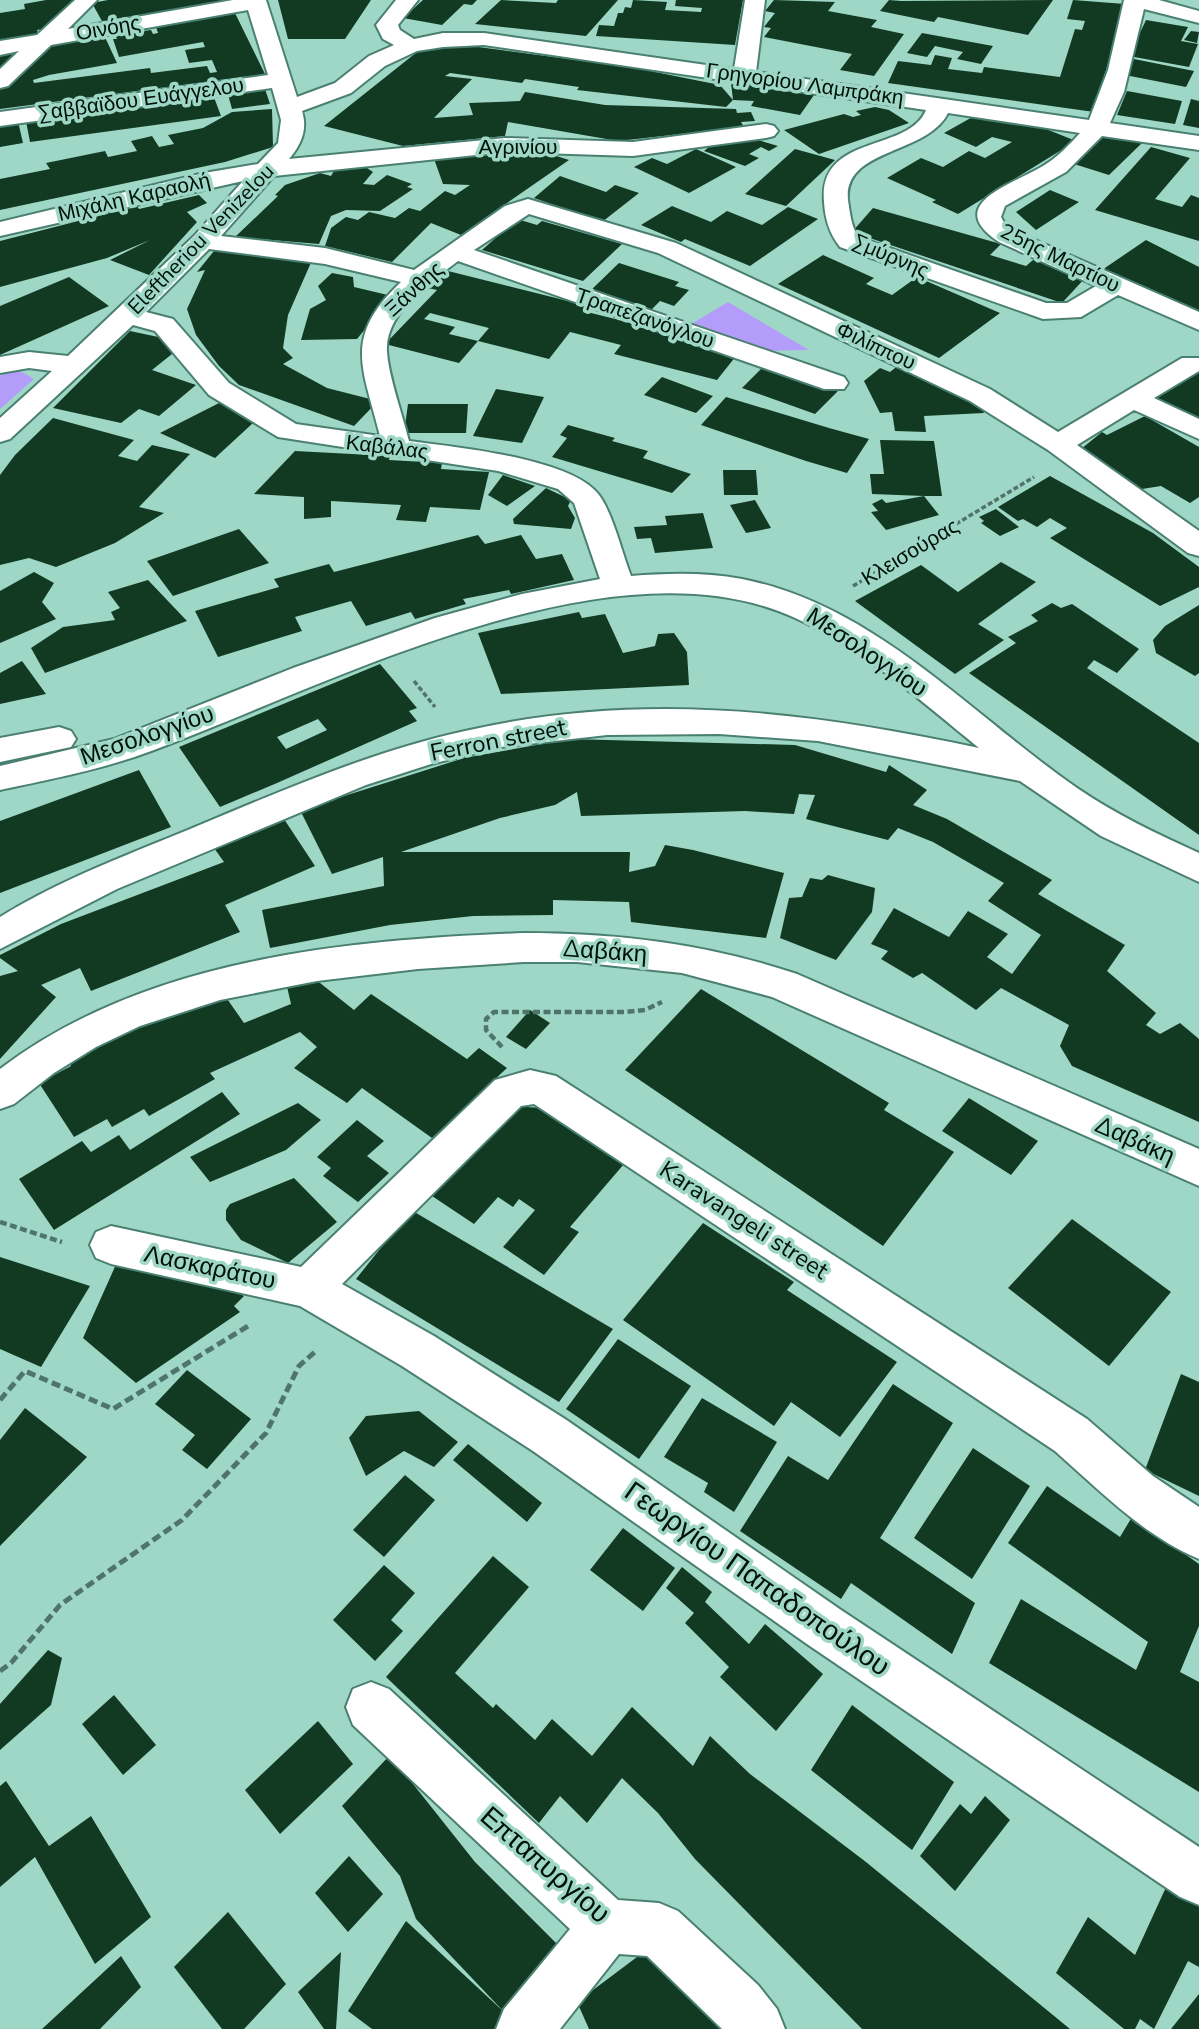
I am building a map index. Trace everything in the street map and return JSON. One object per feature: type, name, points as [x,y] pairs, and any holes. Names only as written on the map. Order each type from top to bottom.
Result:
[{"type":"street","points":[[0,81],[86,0]]},
{"type":"street","points":[[408,0],[393,14],[388,29],[411,46]]},
{"type":"street","points":[[744,75],[755,0]]},
{"type":"street","points":[[1135,0],[1199,17]]},
{"type":"street","name":"25ης Μαρτίου","points":[[1135,0],[1118,71],[1099,127],[1082,148],[1059,166],[996,201],[990,208],[989,217],[994,228],[1008,237],[1199,322]]},
{"type":"street","points":[[1189,0],[1199,5]]},
{"type":"street","name":"Οινόης","points":[[0,48],[257,1]]},
{"type":"street","name":"Eleftheriou Venizelou","points":[[0,433],[128,315],[203,240],[286,149],[292,135],[290,108],[257,1]]},
{"type":"street","name":"Γρηγορίου Λαμπράκη","points":[[290,108],[343,88],[377,61],[411,46],[443,40],[487,40],[940,103],[1199,143]]},
{"type":"street","name":"Σαββαϊδου Ευάγγελου","points":[[0,119],[282,80]]},
{"type":"street","points":[[831,115],[849,106],[863,92]]},
{"type":"street","name":"Σμύρνης","points":[[940,103],[934,120],[924,128],[857,159],[841,174],[834,197],[843,233],[849,242],[1043,311],[1072,311],[1115,286]]},
{"type":"street","name":"Αγρινίου","points":[[270,168],[505,145],[633,149],[766,131]]},
{"type":"street","name":"Μιχάλη Καραολή","points":[[0,229],[270,168]]},
{"type":"street","name":"Ξάνθης","points":[[397,449],[373,343],[377,327],[386,312],[420,279],[523,207]]},
{"type":"street","name":"Φιλίππου","points":[[523,207],[539,209],[667,248],[980,395],[1058,444],[1199,546]]},
{"type":"street","points":[[203,240],[325,256],[420,279]]},
{"type":"street","name":"Τραπεζανόγλου","points":[[456,252],[834,383]]},
{"type":"street","name":"Καβάλας","points":[[128,315],[159,323],[169,329],[213,383],[277,426],[305,436],[501,463],[548,475],[580,490],[593,513],[619,587]]},
{"type":"street","points":[[0,365],[29,360],[75,365]]},
{"type":"street","points":[[1058,444],[1192,364]]},
{"type":"street","points":[[1133,399],[1199,430]]},
{"type":"street","name":"Μεσολογγίου","points":[[0,778],[110,753],[387,646],[485,614],[619,587],[658,583],[716,584],[772,596],[810,612],[859,640],[1030,770],[1106,823],[1199,867]]},
{"type":"street","name":"Μεσολογγίου","points":[[0,750],[252,697]]},
{"type":"street","name":"Ferron street","points":[[0,935],[102,882],[331,784],[410,758],[513,733],[611,724],[790,726],[1030,770]]},
{"type":"street","points":[[0,760],[121,734],[118,743],[0,769]]},
{"type":"street","name":"Δαβάκη","points":[[0,1092],[42,1058],[113,1020],[181,994],[230,980],[441,951],[494,947],[589,948],[709,963],[775,981],[1199,1168]]},
{"type":"street","name":"Karavangeli street","points":[[309,1288],[509,1093],[530,1087],[542,1088],[1071,1435],[1136,1492],[1199,1535]]},
{"type":"street","name":"Λασκαράτου","points":[[111,1245],[309,1288]]},
{"type":"street","name":"Γεωργίου Παπαδοπούλου","points":[[309,1288],[549,1435],[824,1628],[1199,1878]]},
{"type":"street","name":"Επταπυργίου","points":[[371,1707],[607,1926],[659,1930],[738,2005],[757,2029]]},
{"type":"street","points":[[524,2029],[607,1926]]},
{"type":"path","name":"Κλεισούρας","points":[[810,612],[1011,491]]},
{"type":"path","points":[[411,678],[436,709]]},
{"type":"path","points":[[504,1010],[626,1012]]},
{"type":"path","points":[[0,1222],[66,1244],[111,1245]]},
{"type":"path","points":[[0,1400],[25,1371],[113,1409],[309,1288]]},
{"type":"path","points":[[0,1671],[11,1663],[60,1605],[183,1520],[266,1433],[299,1366],[356,1315]]},
{"type":"shaded area","points":[[728,302],[809,350],[748,351],[693,323]]},
{"type":"shaded area","points":[[15,368],[34,379],[0,409],[0,376]]},
{"type":"building","points":[[46,0],[77,0],[49,28],[37,30],[39,35],[0,42],[0,13],[25,9],[24,4]]},
{"type":"building","points":[[108,0],[227,1],[103,23],[92,3]]},
{"type":"building","points":[[278,0],[371,0],[345,39],[288,39]]},
{"type":"building","points":[[423,0],[477,0],[472,5],[464,4],[442,25],[403,18]]},
{"type":"building","points":[[501,0],[556,3],[558,0],[618,0],[586,36],[475,24]]},
{"type":"building","points":[[633,0],[667,2],[665,10],[701,12],[702,8],[675,6],[676,0],[743,0],[735,45],[596,36],[599,25],[614,26],[618,13],[623,13],[625,7],[631,8]]},
{"type":"building","points":[[774,0],[835,2],[828,11],[877,20],[871,27],[904,34],[874,76],[840,70],[852,54],[764,37],[771,28],[764,27],[775,13],[765,11]]},
{"type":"building","points":[[889,0],[1053,0],[1028,35],[938,17],[934,22],[880,11]]},
{"type":"building","points":[[1073,0],[1125,4],[1094,112],[888,83],[898,61],[931,65],[935,55],[952,58],[948,69],[982,73],[984,67],[1060,77],[1075,29],[1082,30],[1085,21],[1067,19]]},
{"type":"building","points":[[235,13],[265,74],[0,109],[0,87],[48,44],[104,35],[117,63],[49,75],[33,80],[34,83],[150,68],[151,73],[207,66],[210,73],[217,72],[212,60],[189,63],[185,50],[205,47],[203,42],[119,57],[113,39],[117,39],[115,35],[151,30],[153,34],[158,33],[156,27]]},
{"type":"building","points":[[1146,20],[1188,27],[1181,41],[1198,44],[1189,67],[1129,56]]},
{"type":"building","points":[[1191,31],[1199,32],[1197,43],[1184,40]]},
{"type":"building","points":[[922,33],[993,46],[981,64],[957,59],[963,52],[935,46],[927,57],[907,53]]},
{"type":"building","points":[[471,46],[630,67],[720,85],[733,100],[726,107],[577,90],[579,87],[525,79],[522,83],[450,73],[445,76],[472,79],[434,118],[473,115],[469,103],[520,101],[525,92],[605,105],[736,109],[737,113],[751,112],[755,121],[741,122],[744,127],[618,141],[508,122],[505,136],[403,146],[324,126],[417,52],[433,47]]},
{"type":"building","points":[[7,50],[18,56],[0,71],[0,51]]},
{"type":"building","points":[[1134,59],[1194,71],[1186,87],[1125,75]]},
{"type":"building","points":[[731,83],[814,95],[800,115],[751,106],[754,101],[733,100]]},
{"type":"building","points":[[264,86],[270,104],[232,109],[227,91]]},
{"type":"building","points":[[1127,91],[1182,101],[1175,124],[1117,115]]},
{"type":"building","points":[[212,92],[221,116],[30,142],[25,116]]},
{"type":"building","points":[[1191,99],[1199,101],[1199,128],[1183,125]]},
{"type":"building","points":[[875,107],[889,110],[909,123],[819,154],[784,130],[844,114],[853,117],[861,115],[856,111]]},
{"type":"building","points":[[272,109],[273,147],[225,162],[0,210],[0,179],[50,169],[46,163],[105,151],[108,157],[137,151],[131,141],[152,136],[159,147],[174,144],[168,135],[203,128],[232,112]]},
{"type":"building","points":[[976,115],[1031,123],[1076,141],[958,214],[932,202],[936,200],[887,178],[921,158],[943,167],[969,151],[985,158],[1012,142],[992,137],[976,147],[944,133]]},
{"type":"building","points":[[17,117],[23,143],[0,147],[0,120]]},
{"type":"building","points":[[1108,136],[1143,142],[1109,175],[1074,164],[1097,138]]},
{"type":"building","points":[[748,137],[778,146],[769,151],[761,147],[749,154],[759,158],[745,166],[704,151],[715,142]]},
{"type":"building","points":[[525,146],[569,160],[461,235],[431,223],[392,262],[325,246],[331,228],[346,217],[358,220],[369,212],[395,218],[409,208],[420,211],[445,191],[455,195],[470,185],[443,184],[433,156]]},
{"type":"building","points":[[1151,147],[1190,158],[1155,199],[1182,207],[1191,195],[1199,198],[1199,241],[1095,210]]},
{"type":"building","points":[[696,149],[736,167],[689,193],[634,167],[652,158],[667,164]]},
{"type":"building","points":[[795,149],[835,160],[786,206],[745,194]]},
{"type":"building","points":[[364,166],[373,172],[363,184],[374,185],[387,175],[412,184],[407,187],[413,189],[380,211],[346,210],[331,216],[319,244],[235,237],[278,196],[275,195],[285,185],[320,173],[331,176],[335,169]]},
{"type":"building","points":[[560,176],[606,192],[615,185],[639,193],[602,222],[534,198]]},
{"type":"building","points":[[1050,190],[1079,202],[1036,230],[1016,212]]},
{"type":"building","points":[[199,195],[207,203],[187,212],[197,222],[149,275],[110,260],[150,240],[107,258],[0,287],[0,241],[137,206],[139,209]]},
{"type":"building","points":[[672,206],[711,222],[727,211],[762,225],[788,207],[818,219],[750,266],[685,239],[681,242],[641,225]]},
{"type":"building","points":[[873,208],[1001,244],[990,255],[1026,266],[1033,260],[1086,277],[1062,303],[852,232]]},
{"type":"building","points":[[517,219],[537,225],[542,221],[622,244],[583,281],[482,250]]},
{"type":"building","points":[[1146,240],[1199,267],[1199,312],[1135,284],[1131,286],[1099,272]]},
{"type":"building","points":[[218,246],[313,258],[288,315],[283,348],[293,358],[283,364],[327,388],[378,401],[354,426],[239,385],[219,366],[196,335],[187,309],[205,270],[197,272]]},
{"type":"building","points":[[823,255],[874,278],[866,284],[892,295],[917,277],[1000,313],[939,358],[778,284]]},
{"type":"building","points":[[619,263],[679,282],[675,286],[689,290],[674,306],[660,301],[650,311],[589,292]]},
{"type":"building","points":[[444,270],[592,307],[587,312],[684,336],[736,356],[717,380],[614,354],[621,345],[570,332],[549,359],[478,341],[459,363],[385,344],[437,290],[428,288]],"holes":[[[430,313],[489,328],[478,341],[449,334],[455,327],[424,319]]]},
{"type":"building","points":[[332,273],[353,277],[354,287],[392,296],[357,339],[301,340],[310,309],[326,300],[318,286]]},
{"type":"building","points":[[69,277],[109,306],[0,355],[0,306]]},
{"type":"building","points":[[130,331],[163,338],[172,354],[152,370],[196,385],[159,416],[139,409],[121,423],[53,408]]},
{"type":"building","points":[[900,364],[980,403],[984,413],[924,416],[926,432],[895,431],[892,412],[880,413],[864,381],[880,368],[890,372]]},
{"type":"building","points":[[765,365],[838,391],[815,414],[742,388]]},
{"type":"building","points":[[1199,367],[1199,418],[1155,399]]},
{"type":"building","points":[[662,377],[713,396],[696,413],[644,395]]},
{"type":"building","points":[[496,389],[544,397],[522,443],[473,436]]},
{"type":"building","points":[[726,397],[869,439],[847,473],[806,461],[701,425]]},
{"type":"building","points":[[223,401],[253,423],[215,458],[160,433]]},
{"type":"building","points":[[408,404],[468,404],[466,433],[404,433]]},
{"type":"building","points":[[1145,416],[1199,447],[1199,497],[1190,503],[1161,486],[1142,489],[1081,449],[1102,432],[1107,435]]},
{"type":"building","points":[[53,418],[134,440],[118,456],[137,461],[152,445],[190,454],[139,507],[164,513],[115,543],[56,567],[29,558],[0,565],[0,475],[15,455]]},
{"type":"building","points":[[568,425],[615,438],[612,441],[648,451],[643,458],[691,474],[672,493],[552,457],[567,438],[560,435]]},
{"type":"building","points":[[880,440],[934,441],[942,496],[872,494],[870,474],[884,474]]},
{"type":"building","points":[[295,451],[390,456],[389,460],[442,463],[441,469],[489,472],[480,510],[430,507],[426,522],[396,520],[401,505],[331,501],[331,517],[304,519],[304,497],[254,494]]},
{"type":"building","points":[[723,470],[756,470],[758,495],[724,495]]},
{"type":"building","points":[[503,475],[535,486],[507,506],[488,495]]},
{"type":"building","points":[[1050,476],[1153,533],[1199,567],[1199,587],[1160,606],[1050,538],[1067,528],[1050,518],[1037,527],[1023,519],[1018,521],[998,507]]},
{"type":"building","points":[[546,488],[571,500],[568,506],[575,518],[571,529],[514,524],[513,519]]},
{"type":"building","points":[[924,496],[939,515],[886,530],[871,512],[878,511],[872,504],[882,499],[886,503]]},
{"type":"building","points":[[755,500],[771,528],[746,533],[730,505]]},
{"type":"building","points":[[996,509],[1019,527],[1000,536],[981,523],[984,521],[979,517]]},
{"type":"building","points":[[703,513],[713,548],[655,553],[651,538],[637,539],[634,527],[667,525],[665,516]]},
{"type":"building","points":[[239,529],[269,563],[173,596],[147,561]]},
{"type":"building","points":[[478,535],[485,544],[521,535],[536,559],[562,554],[574,580],[511,594],[509,590],[463,599],[466,604],[415,619],[411,612],[366,626],[351,601],[295,617],[302,631],[218,657],[195,611],[279,587],[274,579],[329,564],[334,572]]},
{"type":"building","points":[[1001,562],[1036,582],[978,624],[1004,640],[955,674],[855,601],[921,565],[958,592]]},
{"type":"building","points":[[34,572],[54,583],[42,602],[56,619],[0,643],[0,591]]},
{"type":"building","points":[[148,580],[187,621],[45,673],[31,648],[63,627],[115,620],[111,612],[120,608],[108,592]]},
{"type":"building","points":[[1052,603],[1061,608],[1072,604],[1139,649],[1117,673],[1094,660],[1087,668],[1199,743],[1199,835],[969,673],[1016,643],[1008,637],[1038,621],[1031,615]]},
{"type":"building","points":[[1199,605],[1199,673],[1195,676],[1156,653],[1153,640],[1165,626]]},
{"type":"building","points":[[579,612],[582,618],[605,614],[623,653],[655,646],[658,634],[674,633],[687,652],[689,685],[501,694],[478,633]]},
{"type":"building","points":[[22,661],[46,694],[0,704],[0,673]]},
{"type":"building","points":[[380,664],[417,708],[409,711],[417,721],[220,807],[179,747]],"holes":[[[318,719],[327,730],[286,749],[277,737]]]},
{"type":"building","points":[[570,739],[795,745],[886,772],[889,765],[927,790],[913,805],[947,819],[1052,880],[1038,894],[1125,945],[1107,971],[1156,1013],[1146,1025],[1160,1034],[1180,1023],[1199,1039],[1199,1122],[1072,1066],[1060,1046],[1069,1025],[1001,988],[976,1010],[922,973],[913,978],[881,959],[888,951],[871,944],[894,908],[949,937],[968,911],[1008,934],[987,957],[1012,974],[1041,935],[988,901],[1004,883],[933,842],[898,828],[888,840],[806,819],[815,795],[799,794],[794,814],[745,811],[581,816],[577,792],[555,805],[500,818],[401,852],[630,852],[629,872],[655,866],[665,845],[693,850],[784,873],[766,938],[631,922],[629,902],[553,900],[553,915],[473,916],[390,925],[270,948],[262,910],[384,886],[383,857],[332,874],[300,810],[464,758]]},
{"type":"building","points":[[139,770],[171,827],[0,893],[0,821]]},
{"type":"building","points":[[284,819],[315,866],[225,905],[240,932],[91,991],[80,968],[41,985],[56,997],[0,1059],[0,976],[18,971],[0,958],[0,955],[61,924],[224,862],[214,848]]},
{"type":"building","points":[[828,875],[875,888],[872,912],[836,960],[780,938],[789,898],[802,897],[810,878],[822,880]]},
{"type":"building","points":[[310,975],[354,1010],[371,994],[467,1059],[479,1048],[507,1068],[432,1138],[362,1088],[347,1103],[294,1068],[317,1047],[300,1032],[210,1073],[215,1079],[149,1116],[144,1109],[112,1127],[107,1119],[74,1137],[39,1083],[71,1066],[67,1059],[129,1026],[223,993],[244,1023],[291,1004],[285,978]]},
{"type":"building","points":[[701,989],[889,1103],[884,1110],[954,1152],[883,1246],[625,1070]]},
{"type":"building","points":[[530,1010],[550,1023],[526,1049],[506,1037]]},
{"type":"building","points":[[222,1092],[240,1114],[54,1230],[19,1179],[82,1141],[91,1152],[119,1135],[130,1150]]},
{"type":"building","points":[[969,1098],[1038,1141],[1011,1175],[942,1131]]},
{"type":"building","points":[[298,1103],[321,1120],[286,1150],[210,1182],[190,1157]]},
{"type":"building","points":[[510,1106],[559,1109],[624,1164],[570,1227],[579,1232],[544,1275],[503,1247],[535,1210],[519,1199],[513,1207],[498,1197],[474,1224],[432,1196]]},
{"type":"building","points":[[357,1120],[384,1141],[367,1156],[389,1173],[358,1202],[323,1176],[331,1168],[317,1157]]},
{"type":"building","points":[[294,1178],[337,1222],[288,1263],[241,1240],[226,1220],[226,1210],[230,1204]]},
{"type":"building","points":[[411,1210],[613,1329],[559,1402],[356,1279]]},
{"type":"building","points":[[1072,1219],[1171,1292],[1109,1366],[1008,1288]]},
{"type":"building","points":[[703,1223],[794,1282],[787,1290],[897,1362],[840,1437],[791,1402],[774,1426],[623,1320]]},
{"type":"building","points":[[0,1257],[90,1286],[41,1367],[0,1349]]},
{"type":"building","points":[[118,1260],[179,1267],[244,1296],[234,1306],[240,1312],[136,1383],[83,1338]]},
{"type":"building","points":[[618,1339],[691,1386],[639,1459],[566,1409]]},
{"type":"building","points":[[187,1370],[251,1419],[207,1469],[182,1450],[195,1435],[155,1404]]},
{"type":"building","points":[[1181,1374],[1199,1382],[1199,1496],[1145,1470]]},
{"type":"building","points":[[893,1384],[953,1423],[880,1538],[975,1603],[952,1654],[851,1583],[841,1599],[740,1531],[788,1456],[828,1480]]},
{"type":"building","points":[[702,1398],[777,1442],[734,1512],[704,1492],[708,1483],[664,1457]]},
{"type":"building","points":[[25,1408],[87,1457],[0,1546],[0,1440]]},
{"type":"building","points":[[419,1411],[458,1442],[434,1467],[404,1451],[366,1476],[349,1438],[366,1416]]},
{"type":"building","points":[[468,1444],[542,1503],[527,1522],[453,1460]]},
{"type":"building","points":[[973,1448],[1030,1486],[972,1579],[914,1538]]},
{"type":"building","points":[[405,1475],[435,1500],[384,1557],[353,1530]]},
{"type":"building","points":[[1047,1486],[1120,1537],[1132,1517],[1199,1564],[1199,1626],[1180,1672],[1199,1682],[1199,1792],[989,1663],[1021,1599],[1136,1670],[1148,1642],[1008,1543]]},
{"type":"building","points":[[623,1528],[675,1568],[643,1611],[590,1570]]},
{"type":"building","points":[[493,1556],[529,1587],[455,1673],[493,1708],[496,1704],[535,1740],[552,1719],[592,1756],[632,1707],[693,1766],[710,1736],[750,1774],[866,1862],[1070,2029],[862,2029],[695,1859],[658,1813],[622,1778],[587,1823],[560,1796],[539,1823],[386,1677]]},
{"type":"building","points":[[384,1565],[415,1593],[391,1620],[403,1631],[375,1661],[333,1620]]},
{"type":"building","points":[[682,1567],[712,1592],[705,1602],[749,1644],[765,1624],[823,1674],[776,1731],[720,1677],[729,1667],[685,1623],[694,1613],[666,1588]]},
{"type":"building","points":[[48,1650],[62,1658],[51,1705],[0,1750],[0,1704]]},
{"type":"building","points":[[114,1695],[156,1745],[123,1775],[82,1724]]},
{"type":"building","points":[[852,1705],[954,1782],[912,1850],[811,1770]]},
{"type":"building","points":[[318,1721],[353,1764],[280,1834],[245,1790]]},
{"type":"building","points":[[390,1755],[475,1862],[571,1958],[503,2029],[372,2029],[348,2011],[406,1921],[504,2012],[416,1919],[400,1876],[342,1806]]},
{"type":"building","points":[[6,1781],[49,1846],[91,1816],[151,1917],[95,1964],[35,1857],[0,1887],[0,1786]]},
{"type":"building","points":[[985,1796],[1010,1820],[955,1891],[920,1856],[960,1804],[971,1814]]},
{"type":"building","points":[[349,1856],[383,1894],[348,1932],[315,1893]]},
{"type":"building","points":[[1167,1885],[1199,1906],[1199,1967],[1188,1961],[1154,2029],[1140,2019],[1135,2029],[1124,2029],[1056,1973],[1088,1917],[1135,1955]]},
{"type":"building","points":[[228,1912],[286,1984],[244,2029],[222,2029],[174,1967]]},
{"type":"building","points":[[653,1945],[722,2029],[589,2029],[577,2002]]},
{"type":"building","points":[[341,1952],[336,2029],[324,2029],[298,1992]]},
{"type":"building","points":[[121,1956],[141,1987],[100,2029],[42,2029]]},
{"type":"building","points":[[1199,1994],[1199,2029],[1171,2029]]}]
